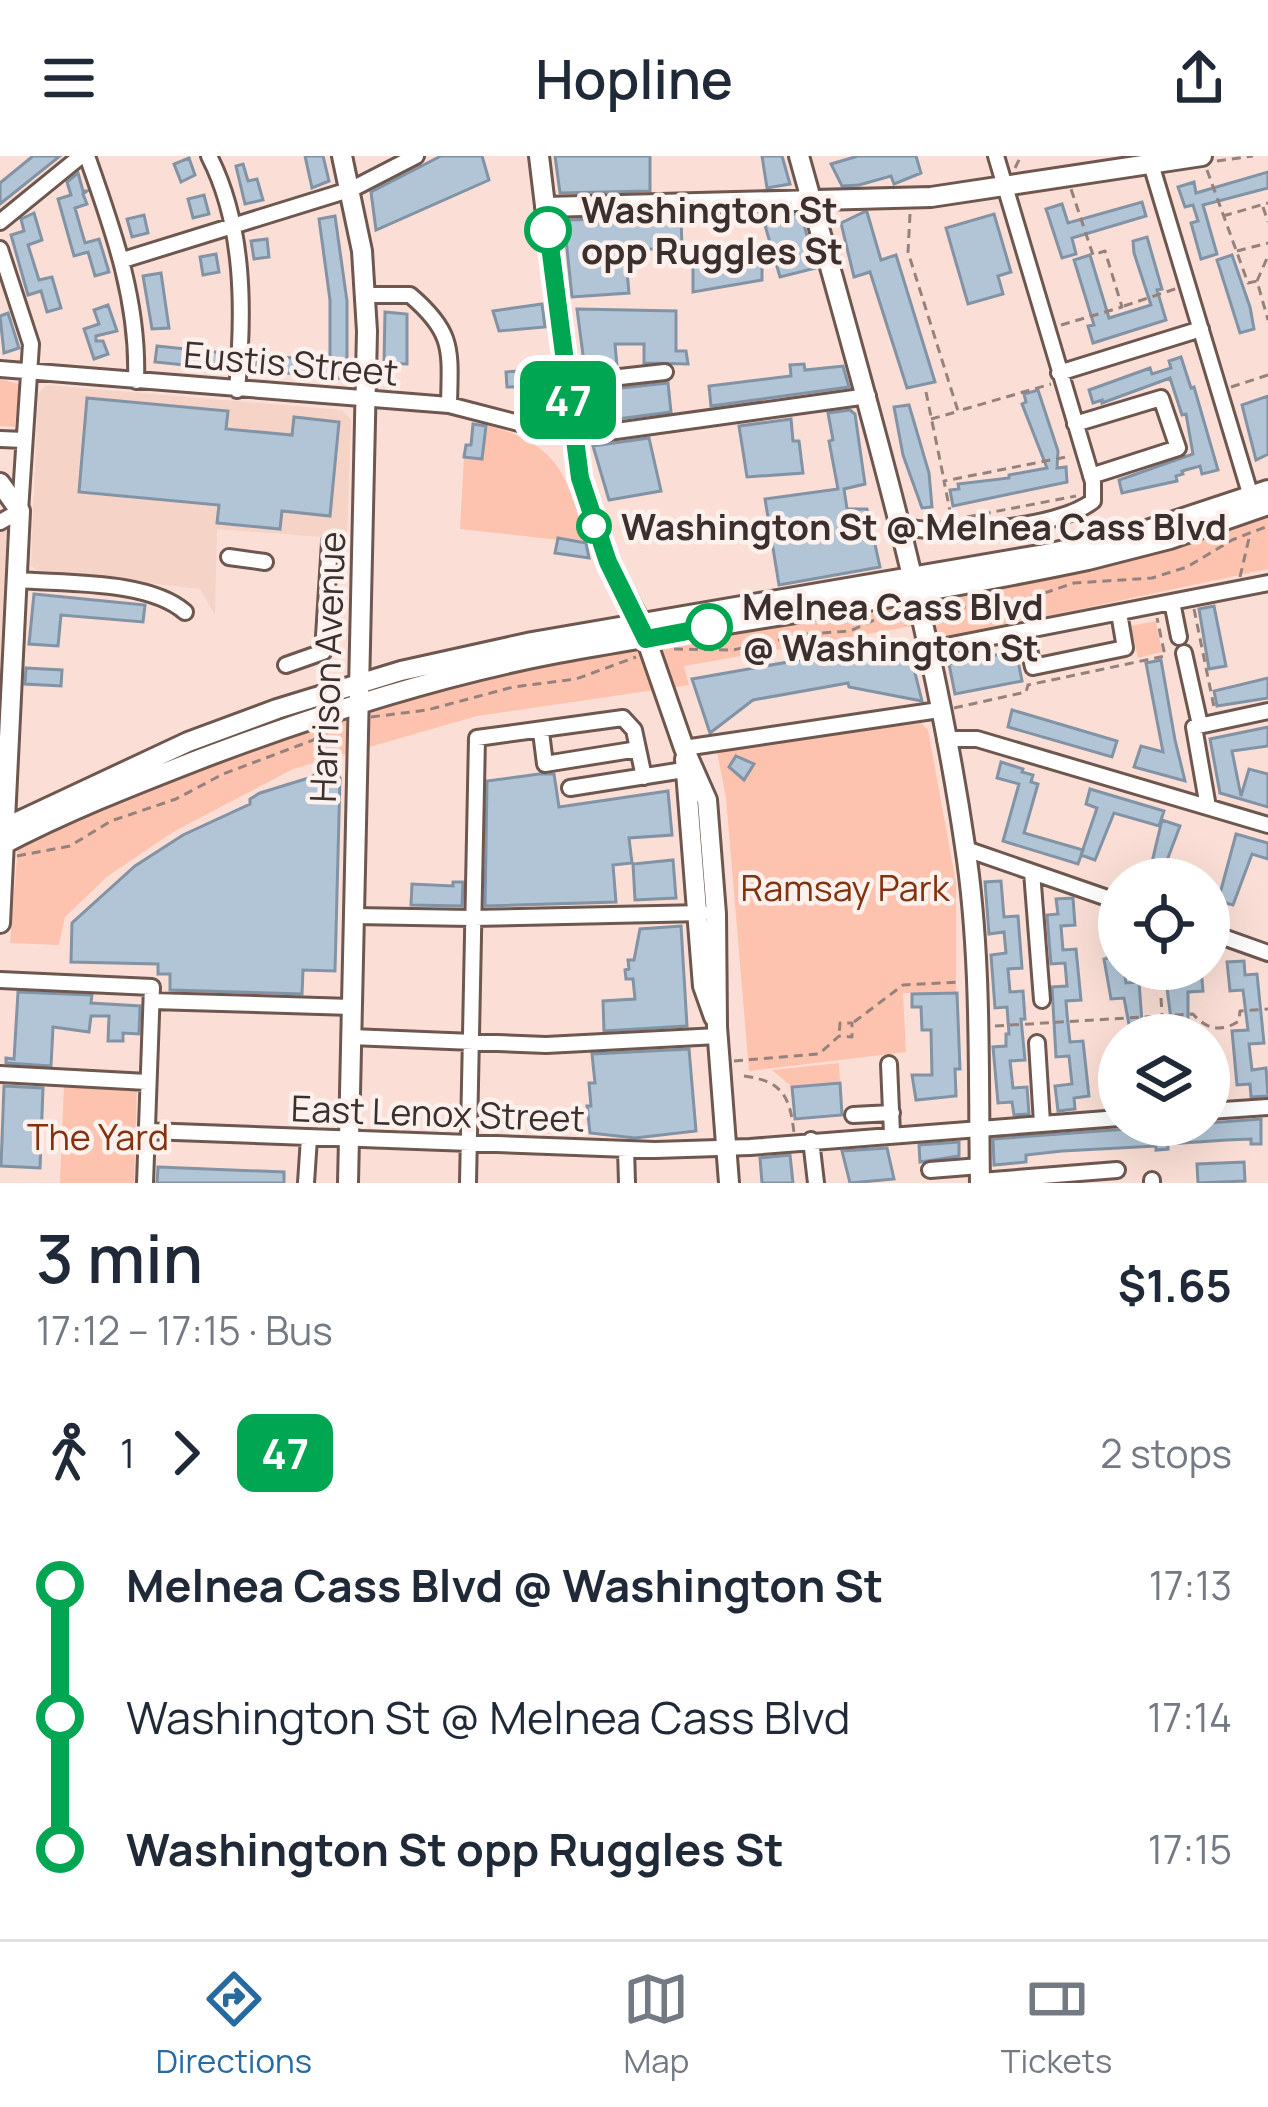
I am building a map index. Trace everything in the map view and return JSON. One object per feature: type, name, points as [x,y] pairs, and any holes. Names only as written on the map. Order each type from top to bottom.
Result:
[{"type":"main road","name":"Harrison Avenue","points":[[342,156],[352,189],[367,296],[363,702],[348,1183]]},
{"type":"main road","points":[[539,156],[573,437],[586,498],[601,543],[644,632],[690,768],[706,914],[703,986],[718,1032],[729,1183]]},
{"type":"main road","points":[[799,156],[868,396],[926,650],[947,709],[946,739],[966,849],[974,950],[980,1177]]},
{"type":"main road","points":[[545,207],[913,198],[1009,178],[1204,162]]},
{"type":"main road","points":[[0,483],[20,512],[0,923]]},
{"type":"main road","points":[[5,841],[188,742],[644,632],[767,609],[914,594],[1088,560],[1170,539],[1262,506]]},
{"type":"street","points":[[0,222],[84,156],[123,260],[138,343],[136,381]]},
{"type":"street","points":[[209,156],[225,196],[242,304],[237,390]]},
{"type":"street","points":[[123,260],[352,189],[416,156]]},
{"type":"street","points":[[898,525],[943,532],[1044,520],[1083,509],[1093,501],[1091,476],[1056,378],[1009,178],[996,156]]},
{"type":"street","points":[[1151,164],[1262,506]]},
{"type":"street","points":[[0,249],[31,344],[20,512],[0,522]]},
{"type":"street","points":[[367,296],[410,295],[430,312],[450,344],[449,405]]},
{"type":"street","points":[[1056,378],[1201,329]]},
{"type":"street","name":"Eustis Street","points":[[0,369],[449,405],[573,437]]},
{"type":"street","points":[[566,383],[665,372]]},
{"type":"street","points":[[573,437],[868,396]]},
{"type":"street","points":[[1075,424],[1161,398],[1178,448],[1091,476]]},
{"type":"street","points":[[0,439],[24,440]]},
{"type":"street","points":[[286,665],[323,652],[330,542]]},
{"type":"street","points":[[229,557],[265,562]]},
{"type":"street","points":[[18,580],[131,590],[160,596],[185,612]]},
{"type":"street","points":[[926,650],[1268,583]]},
{"type":"street","points":[[1172,602],[1208,808]]},
{"type":"street","points":[[1025,631],[1033,667],[1125,648],[1119,613]]},
{"type":"street","points":[[684,748],[947,709]]},
{"type":"street","points":[[1197,726],[1268,711]]},
{"type":"street","points":[[468,1183],[477,738],[623,718],[631,722],[644,777]]},
{"type":"street","points":[[541,732],[545,764],[638,749]]},
{"type":"street","points":[[946,739],[977,739],[1268,825]]},
{"type":"street","points":[[570,788],[690,768]]},
{"type":"street","points":[[966,849],[1098,895]]},
{"type":"street","points":[[1032,872],[1042,1000]]},
{"type":"street","points":[[354,916],[706,914]]},
{"type":"street","points":[[1230,939],[1268,952]]},
{"type":"street","points":[[0,980],[352,1007]]},
{"type":"street","points":[[145,1183],[152,994]]},
{"type":"street","points":[[351,1036],[603,1045],[718,1032]]},
{"type":"street","points":[[1037,1043],[1042,1123]]},
{"type":"street","points":[[889,1064],[892,1134]]},
{"type":"street","points":[[0,1074],[147,1082]]},
{"type":"street","points":[[1230,1110],[1268,1107]]},
{"type":"street","points":[[853,1115],[892,1113]]},
{"type":"street","name":"East Lenox Street","points":[[148,1131],[626,1149],[727,1147],[1098,1119]]},
{"type":"street","points":[[306,1183],[309,1138]]},
{"type":"street","points":[[811,1140],[816,1183]]},
{"type":"street","points":[[626,1149],[627,1183]]},
{"type":"street","points":[[930,1170],[980,1177],[1117,1170]]},
{"type":"path","points":[[1009,178],[1021,156]]},
{"type":"path","points":[[1204,162],[1248,284],[1257,281]]},
{"type":"path","points":[[1070,188],[1093,256],[1105,251],[1122,307]]},
{"type":"path","points":[[1222,217],[1265,204],[1268,222]]},
{"type":"path","points":[[910,205],[908,252],[958,412]]},
{"type":"path","points":[[1237,251],[1268,243]]},
{"type":"path","points":[[1268,256],[1257,281],[1268,320]]},
{"type":"path","points":[[1047,330],[1178,288]]},
{"type":"path","points":[[1231,388],[1268,375]]},
{"type":"path","points":[[931,419],[1056,378]]},
{"type":"path","points":[[926,392],[950,520],[1083,495]]},
{"type":"path","points":[[944,481],[1073,456]]},
{"type":"path","points":[[1240,578],[1262,506]]},
{"type":"path","points":[[677,649],[733,650],[806,634],[850,631],[914,594],[974,609],[1003,608],[1073,583],[1143,580],[1187,567],[1251,532]]},
{"type":"path","points":[[1194,608],[1216,713]]},
{"type":"path","points":[[947,709],[1026,692],[1028,685],[1165,656],[1156,616]]},
{"type":"path","points":[[363,702],[427,710],[513,687],[554,684],[628,659]]},
{"type":"path","points":[[5,841],[39,855],[70,846],[111,821],[316,740],[337,726]]},
{"type":"path","points":[[720,1063],[819,1054],[839,1036],[840,1023],[853,1023],[903,985],[961,982]]},
{"type":"path","points":[[1161,998],[1162,1014]]},
{"type":"path","points":[[1230,1027],[1238,1021],[1240,1011],[1268,1009]]},
{"type":"path","points":[[987,1027],[1098,1020]]},
{"type":"path","points":[[839,1036],[852,1037],[853,1023]]},
{"type":"path","points":[[744,1076],[777,1084],[786,1093],[794,1133]]},
{"type":"shaded area","points":[[46,385],[342,410],[351,420],[347,539],[217,529],[215,615],[200,589],[36,570],[31,565],[38,394]]},
{"type":"shaded area","points":[[8,529],[10,539],[0,712],[0,533]]},
{"type":"green space","points":[[0,379],[19,384],[15,427],[0,426]]},
{"type":"green space","points":[[488,425],[532,443],[558,467],[586,543],[460,529],[464,457],[482,459]]},
{"type":"green space","points":[[1268,515],[1268,569],[916,644],[913,626],[684,666],[689,685],[477,716],[293,769],[173,832],[108,876],[65,917],[59,945],[10,943],[18,845],[171,780],[384,703],[521,668],[1180,545]]},
{"type":"green space","points":[[1156,621],[1162,652],[1138,658],[1131,626]]},
{"type":"green space","name":"Ramsay Park","points":[[921,723],[928,730],[956,883],[956,992],[903,993],[906,1052],[749,1071],[726,798],[717,752]]},
{"type":"green space","points":[[839,1063],[840,1083],[792,1087],[772,1070]]},
{"type":"green space","name":"The Yard","points":[[64,1085],[137,1089],[134,1183],[60,1183]]},
{"type":"building","points":[[33,156],[60,156],[0,204],[0,183]]},
{"type":"building","points":[[305,156],[323,156],[329,181],[312,188]]},
{"type":"building","points":[[441,156],[482,156],[489,180],[376,230],[371,192]]},
{"type":"building","points":[[555,156],[650,156],[650,191],[560,193]]},
{"type":"building","points":[[762,156],[782,156],[790,184],[767,188]]},
{"type":"building","points":[[858,156],[916,156],[921,173],[894,184],[891,176],[842,186],[831,164]]},
{"type":"building","points":[[189,158],[195,175],[181,182],[174,164]]},
{"type":"building","points":[[243,164],[248,181],[257,179],[263,200],[245,204],[236,166]]},
{"type":"building","points":[[1268,172],[1268,188],[1203,205],[1217,254],[1201,259],[1191,223],[1198,221],[1193,205],[1185,207],[1178,187],[1194,182],[1196,193]]},
{"type":"building","points":[[78,173],[87,191],[83,194],[87,204],[75,208],[85,243],[99,239],[109,272],[95,276],[88,252],[74,256],[58,199],[71,195],[67,182]]},
{"type":"building","points":[[204,195],[209,214],[193,218],[188,199]]},
{"type":"building","points":[[1142,202],[1146,216],[1072,238],[1076,254],[1062,258],[1046,209],[1062,204],[1068,223]]},
{"type":"building","points":[[864,212],[881,260],[896,255],[935,382],[907,388],[870,272],[854,277],[841,223]]},
{"type":"building","points":[[34,213],[42,240],[28,245],[39,280],[52,277],[61,308],[47,312],[41,291],[28,295],[11,235],[24,231],[21,219]]},
{"type":"building","points":[[801,214],[816,268],[780,277],[762,215]]},
{"type":"building","points":[[994,214],[1011,272],[998,276],[1003,294],[968,304],[946,228]]},
{"type":"building","points":[[144,215],[148,233],[132,237],[127,219]]},
{"type":"building","points":[[335,216],[347,301],[347,379],[256,370],[257,355],[330,361],[330,300],[319,219]]},
{"type":"building","points":[[681,217],[682,248],[625,250],[629,293],[572,297],[564,220]]},
{"type":"building","points":[[1147,237],[1166,320],[1093,343],[1088,326],[1094,325],[1074,260],[1090,255],[1109,318],[1151,305],[1133,241]]},
{"type":"building","points":[[267,239],[269,257],[254,259],[251,241]]},
{"type":"building","points":[[693,251],[762,251],[762,280],[693,292]]},
{"type":"building","points":[[216,254],[219,272],[203,275],[200,257]]},
{"type":"building","points":[[1232,255],[1254,329],[1240,333],[1217,260]]},
{"type":"building","points":[[161,273],[169,328],[152,329],[143,276]]},
{"type":"building","points":[[542,304],[545,327],[499,331],[493,311]]},
{"type":"building","points":[[108,305],[117,331],[96,336],[108,354],[94,359],[84,329],[99,324],[94,310]]},
{"type":"building","points":[[577,309],[676,311],[676,351],[686,351],[688,364],[644,363],[644,344],[615,344],[617,366],[585,370]]},
{"type":"building","points":[[385,312],[407,314],[407,364],[384,363]]},
{"type":"building","points":[[8,313],[19,348],[4,353],[0,316]]},
{"type":"building","points":[[157,346],[225,353],[224,369],[155,362]]},
{"type":"building","points":[[1181,357],[1218,470],[1202,474],[1200,466],[1182,471],[1177,481],[1122,493],[1119,480],[1193,454],[1186,414],[1182,415],[1170,378],[1102,403],[1093,403],[1089,390],[1150,368],[1152,374],[1171,368],[1169,361]]},
{"type":"building","points":[[804,364],[805,370],[843,366],[849,387],[711,406],[709,386],[791,376],[790,365]]},
{"type":"building","points":[[549,369],[551,407],[519,410],[516,387],[507,387],[506,372]]},
{"type":"building","points":[[668,383],[671,412],[587,423],[584,392]]},
{"type":"building","points":[[1038,390],[1058,451],[1057,468],[1066,467],[1067,482],[953,506],[950,490],[959,489],[958,484],[1047,468],[1022,404],[1024,394]]},
{"type":"building","points":[[1268,396],[1268,454],[1256,460],[1242,405]]},
{"type":"building","points":[[87,398],[228,411],[226,429],[292,435],[294,417],[339,422],[330,516],[282,511],[280,529],[217,523],[219,505],[79,492]]},
{"type":"building","points":[[909,405],[929,473],[932,507],[922,508],[903,455],[894,407]]},
{"type":"building","points":[[850,410],[855,414],[865,484],[844,489],[847,509],[867,509],[880,567],[779,585],[765,499],[838,489],[828,413]]},
{"type":"building","points":[[791,419],[803,473],[747,477],[739,426]]},
{"type":"building","points":[[473,424],[486,426],[482,459],[464,457]]},
{"type":"building","points":[[649,438],[661,491],[609,500],[593,446]]},
{"type":"building","points":[[558,538],[586,543],[589,558],[555,553]]},
{"type":"building","points":[[34,594],[145,605],[143,622],[61,615],[58,646],[29,644]]},
{"type":"building","points":[[1214,606],[1226,666],[1209,669],[1199,609]]},
{"type":"building","points":[[907,641],[922,701],[849,687],[848,683],[753,700],[710,733],[692,679]]},
{"type":"building","points":[[1016,651],[1022,681],[955,694],[949,664]]},
{"type":"building","points":[[1161,660],[1185,781],[1134,767],[1141,746],[1163,752],[1146,663]]},
{"type":"building","points":[[26,668],[62,670],[61,686],[25,684]]},
{"type":"building","points":[[1268,678],[1268,698],[1217,706],[1214,691]]},
{"type":"building","points":[[1012,710],[1117,741],[1112,757],[1008,727]]},
{"type":"building","points":[[1268,727],[1268,746],[1232,751],[1241,796],[1249,769],[1268,774],[1268,807],[1220,793],[1210,739]]},
{"type":"building","points":[[736,756],[754,764],[744,780],[729,767]]},
{"type":"building","points":[[1001,762],[1023,769],[1038,784],[1024,833],[1083,850],[1078,864],[1003,841],[1019,784],[997,778]]},
{"type":"building","points":[[321,767],[333,767],[340,778],[335,971],[303,970],[302,994],[170,990],[170,974],[158,974],[158,964],[71,962],[72,923],[135,866],[183,835],[250,804],[260,793],[312,777]]},
{"type":"building","points":[[554,774],[559,807],[668,791],[672,835],[629,838],[632,863],[613,865],[616,902],[485,906],[487,781]]},
{"type":"building","points":[[1090,789],[1164,811],[1159,826],[1114,813],[1095,860],[1081,855],[1097,808],[1086,804]]},
{"type":"building","points":[[1162,820],[1180,826],[1168,858],[1153,858]]},
{"type":"building","points":[[1236,834],[1268,843],[1268,859],[1252,854],[1233,905],[1230,904],[1230,858]]},
{"type":"building","points":[[673,860],[676,898],[635,900],[633,864]]},
{"type":"building","points":[[1001,881],[1004,917],[1018,916],[1022,968],[1008,969],[1010,992],[1023,991],[1025,1019],[1021,1019],[1025,1060],[1010,1061],[1013,1088],[1027,1087],[1029,1114],[1014,1115],[1012,1102],[998,1103],[993,1047],[1006,1046],[1009,1034],[1007,1007],[995,1008],[991,955],[1006,953],[1004,932],[989,934],[985,882]]},
{"type":"building","points":[[453,882],[463,882],[462,906],[411,905],[412,884],[453,886]]},
{"type":"building","points":[[1073,898],[1075,925],[1061,926],[1063,950],[1076,949],[1081,1000],[1066,1001],[1067,1014],[1070,1042],[1083,1041],[1089,1096],[1074,1098],[1075,1109],[1058,1111],[1055,1086],[1072,1084],[1069,1056],[1056,1057],[1052,987],[1067,986],[1065,963],[1051,964],[1047,915],[1058,914],[1056,899]]},
{"type":"building","points":[[681,926],[687,1026],[604,1031],[603,1001],[635,999],[633,979],[626,979],[625,970],[628,960],[634,960],[640,929]]},
{"type":"building","points":[[1244,961],[1245,975],[1257,974],[1264,1043],[1249,1044],[1252,1070],[1266,1068],[1268,1096],[1251,1097],[1250,1084],[1237,1085],[1232,1031],[1248,1030],[1243,990],[1230,991],[1230,962]]},
{"type":"building","points":[[1109,990],[1140,990],[1141,1014],[1127,1014],[1124,998],[1111,999]]},
{"type":"building","points":[[1167,990],[1203,990],[1188,992],[1188,1014],[1170,1014]]},
{"type":"building","points":[[18,992],[92,995],[91,1003],[140,1006],[139,1034],[123,1033],[123,1041],[108,1041],[109,1016],[91,1016],[89,1032],[53,1027],[51,1066],[6,1063],[6,1058],[14,1059]]},
{"type":"building","points":[[957,993],[960,1069],[955,1069],[956,1096],[916,1100],[912,1075],[932,1075],[931,1030],[922,1030],[921,1007],[912,1007],[912,994]]},
{"type":"building","points":[[689,1049],[696,1131],[635,1138],[590,1133],[589,1083],[595,1083],[592,1054]]},
{"type":"building","points":[[840,1083],[842,1115],[795,1119],[792,1087]]},
{"type":"building","points":[[4,1086],[43,1088],[40,1168],[1,1166]]},
{"type":"building","points":[[1261,1119],[1261,1144],[1251,1144],[1251,1139],[1230,1140],[1230,1121]]},
{"type":"building","points":[[1098,1131],[1098,1146],[1156,1146],[1026,1155],[1026,1162],[994,1165],[993,1139]]},
{"type":"building","points":[[959,1142],[959,1156],[920,1162],[919,1145]]},
{"type":"building","points":[[887,1148],[894,1179],[850,1183],[842,1151]]},
{"type":"building","points":[[790,1155],[793,1183],[762,1183],[760,1158]]},
{"type":"building","points":[[1244,1162],[1245,1181],[1198,1183],[1197,1164]]},
{"type":"building","points":[[158,1167],[284,1172],[284,1183],[157,1183]]},
{"type":"bus line","name":"47","points":[[548,230],[575,456],[608,562],[646,639],[709,627]]},
{"type":"place","name":"Washington St opp Ruggles St","points":[[548,230]]},
{"type":"place","name":"Washington St @ Melnea Cass Blvd","points":[[594,526]]},
{"type":"place","name":"Melnea Cass Blvd @ Washington St","points":[[709,627]]}]
